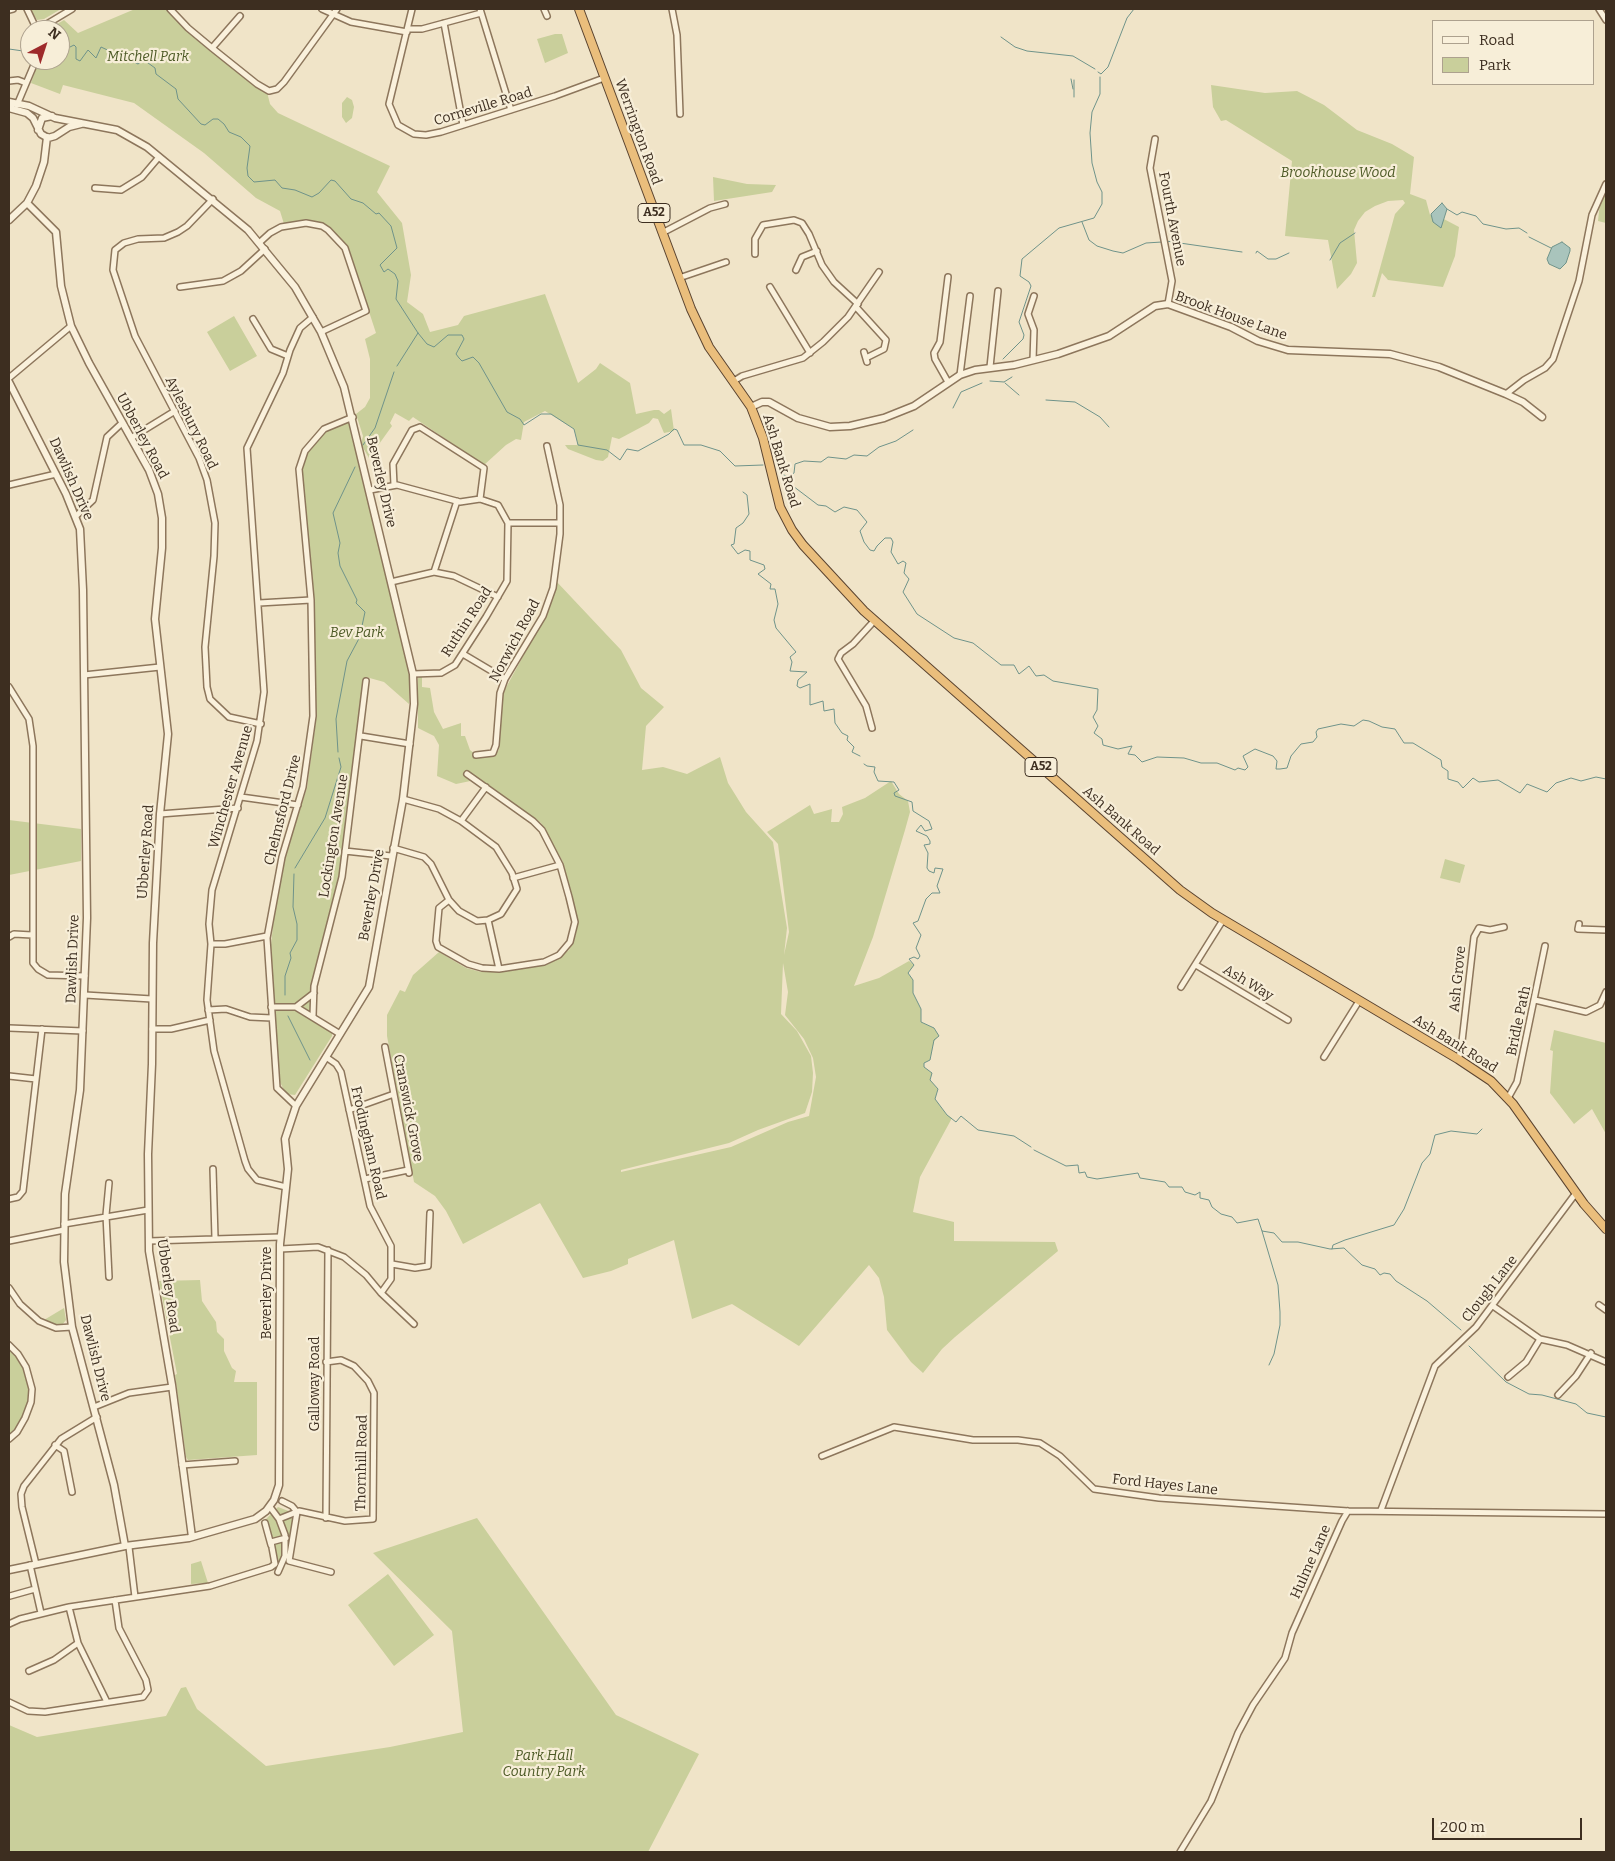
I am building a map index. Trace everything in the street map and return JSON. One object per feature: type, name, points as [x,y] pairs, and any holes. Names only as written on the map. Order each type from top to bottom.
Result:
[{"type":"highway","name":"Werrington Road","points":[[579,9],[691,310],[709,347]]},
{"type":"highway","name":"Ash Bank Road","points":[[709,347],[751,407],[763,438],[780,507],[792,530],[831,577],[875,620],[1180,890],[1223,920],[1458,1059],[1491,1081],[1508,1098],[1576,1194],[1606,1229]]},
{"type":"street","points":[[9,10],[13,9]]},
{"type":"street","points":[[54,20],[72,9]]},
{"type":"street","points":[[170,9],[188,28],[264,89],[277,89],[337,9]]},
{"type":"street","points":[[322,9],[351,22],[408,31],[444,23],[481,11],[511,110]]},
{"type":"street","name":"Corneville Road","points":[[412,9],[389,102],[395,120],[403,129],[420,136],[430,135],[511,110],[604,78]]},
{"type":"street","points":[[544,9],[547,16]]},
{"type":"street","points":[[672,9],[677,35],[680,114]]},
{"type":"street","points":[[1599,9],[1606,20]]},
{"type":"street","points":[[212,48],[240,16]]},
{"type":"street","points":[[444,23],[463,125]]},
{"type":"street","points":[[20,110],[17,103],[32,70]]},
{"type":"street","points":[[9,81],[18,80],[26,83]]},
{"type":"street","name":"Beverley Drive","points":[[9,102],[82,124],[102,125],[136,140],[213,200],[265,249],[295,287],[321,332],[344,387],[353,417],[413,674],[410,744],[403,799],[391,856],[369,987],[296,1106],[285,1139],[288,1169],[280,1237],[279,1484],[276,1496],[270,1507]]},
{"type":"street","points":[[9,108],[20,110],[33,118],[38,130],[47,137]]},
{"type":"street","points":[[38,130],[38,124],[42,118],[54,117],[60,126],[58,133],[47,137]]},
{"type":"street","name":"Beverley Drive","points":[[58,133],[69,126],[82,124]]},
{"type":"street","points":[[9,220],[27,203],[43,168],[47,149],[47,137]]},
{"type":"street","name":"Fourth Avenue","points":[[1155,139],[1150,168],[1172,280],[1168,304]]},
{"type":"street","points":[[95,188],[121,190],[142,177],[159,157]]},
{"type":"street","points":[[1506,394],[1524,380],[1545,368],[1553,360],[1579,281],[1592,214],[1606,184]]},
{"type":"street","name":"Aylesbury Road","points":[[213,200],[187,226],[178,232],[164,238],[138,239],[124,243],[115,250],[113,270],[135,336],[199,458],[207,480],[214,523],[214,556],[205,647],[206,687],[210,699],[229,717],[261,724]]},
{"type":"street","name":"Ubberley Road","points":[[27,203],[57,237],[61,286],[71,326],[85,356],[154,482],[162,518],[162,548],[155,619],[168,734],[160,814],[152,999],[148,1210],[149,1241],[157,1306],[172,1387],[192,1537]]},
{"type":"street","points":[[662,234],[710,208],[725,204]]},
{"type":"street","points":[[756,254],[754,239],[763,225],[794,220],[802,223],[817,251],[822,265],[834,282],[857,305],[886,340],[884,349],[866,357]]},
{"type":"street","points":[[259,243],[270,232],[281,228],[306,224],[322,226],[345,248],[366,311],[321,332]]},
{"type":"street","points":[[180,287],[223,281],[241,271],[265,249]]},
{"type":"street","points":[[792,262],[797,267],[802,257],[817,251]]},
{"type":"street","points":[[679,278],[726,262]]},
{"type":"street","points":[[734,381],[742,376],[791,362],[810,353],[823,342],[857,305],[872,278],[879,272]]},
{"type":"street","points":[[948,277],[940,342],[934,354],[934,359],[948,382]]},
{"type":"street","points":[[770,287],[810,353]]},
{"type":"street","points":[[990,367],[998,291]]},
{"type":"street","points":[[960,376],[970,296]]},
{"type":"street","points":[[1032,360],[1034,330],[1028,314],[1034,296]]},
{"type":"street","name":"Brook House Lane","points":[[751,407],[762,402],[769,402],[798,418],[819,425],[850,426],[901,412],[927,399],[948,382],[960,376],[990,367],[1058,354],[1109,336],[1154,306],[1168,304],[1231,327],[1258,341],[1288,350],[1390,354],[1439,367],[1523,402],[1542,417]]},
{"type":"street","name":"Winchester Avenue","points":[[286,1187],[257,1180],[248,1169],[214,1051],[208,1010],[211,944],[209,924],[212,890],[238,808],[261,724],[264,692],[247,448],[283,373],[300,328],[313,317]]},
{"type":"street","points":[[253,319],[271,350],[288,356]]},
{"type":"street","points":[[9,380],[71,326]]},
{"type":"street","name":"Dawlish Drive","points":[[9,380],[76,516],[80,530],[83,590],[87,908],[80,1090],[65,1194],[64,1262],[72,1327],[114,1485],[127,1547]]},
{"type":"street","points":[[131,438],[175,411]]},
{"type":"street","name":"Chelmsford Drive","points":[[296,1106],[277,1088],[267,936],[282,857],[298,806],[308,759],[313,716],[311,600],[299,469],[308,446],[324,429],[353,417]]},
{"type":"street","points":[[76,516],[93,500],[107,437],[122,423]]},
{"type":"street","points":[[394,485],[393,464],[412,430],[420,427],[484,468],[480,499]]},
{"type":"street","name":"Norwich Road","points":[[476,754],[493,753],[496,745],[500,693],[506,679],[543,616],[553,588],[560,523],[560,505],[547,446]]},
{"type":"street","points":[[9,486],[56,474]]},
{"type":"street","points":[[370,490],[394,485],[457,501],[480,499],[498,505],[508,523],[560,523]]},
{"type":"street","points":[[434,572],[457,501]]},
{"type":"street","name":"Ruthin Road","points":[[413,674],[441,674],[455,665],[463,654],[507,581],[508,523]]},
{"type":"street","points":[[391,582],[434,572],[454,576],[498,597]]},
{"type":"street","points":[[259,604],[311,600]]},
{"type":"street","points":[[872,728],[866,706],[838,659],[841,653],[853,644],[875,620]]},
{"type":"street","points":[[463,654],[506,679]]},
{"type":"street","points":[[84,675],[160,667]]},
{"type":"street","name":"Lockington Avenue","points":[[313,1016],[314,993],[342,877],[361,736],[366,680]]},
{"type":"street","points":[[9,687],[14,692],[29,719],[33,746],[33,963],[38,969],[48,975],[85,976]]},
{"type":"street","points":[[361,736],[410,744]]},
{"type":"street","points":[[449,900],[439,908],[436,941],[438,947],[468,964],[482,968],[499,969],[552,959],[565,949],[570,942],[575,922],[560,865],[553,848],[533,820],[467,774]]},
{"type":"street","points":[[461,821],[486,788]]},
{"type":"street","points":[[241,797],[298,806]]},
{"type":"street","points":[[393,848],[424,857],[436,872],[449,900],[459,912],[477,921],[488,920],[501,914],[511,902],[517,889],[514,878],[496,847],[461,821],[439,808],[403,799]]},
{"type":"street","points":[[160,814],[238,808]]},
{"type":"street","points":[[345,851],[391,856]]},
{"type":"street","points":[[514,878],[560,865]]},
{"type":"street","points":[[488,920],[499,969]]},
{"type":"street","points":[[1181,987],[1223,920]]},
{"type":"street","points":[[1579,924],[1578,929],[1606,930]]},
{"type":"street","name":"Ash Grove","points":[[1458,1059],[1461,1050],[1474,938],[1479,928],[1490,930],[1504,927]]},
{"type":"street","points":[[9,937],[14,934],[32,935]]},
{"type":"street","points":[[211,944],[226,944],[267,936]]},
{"type":"street","name":"Bridle Path","points":[[1508,1098],[1517,1082],[1545,946]]},
{"type":"street","name":"Ash Way","points":[[1196,965],[1288,1020]]},
{"type":"street","points":[[1535,1000],[1586,1012],[1600,1005],[1606,992]]},
{"type":"street","points":[[296,1007],[314,993]]},
{"type":"street","points":[[85,995],[152,999]]},
{"type":"street","points":[[1324,1057],[1359,1001]]},
{"type":"street","points":[[271,1007],[296,1007],[340,1034]]},
{"type":"street","points":[[208,1010],[226,1009],[250,1018],[272,1018]]},
{"type":"street","points":[[152,1030],[171,1029],[210,1020]]},
{"type":"street","points":[[9,1028],[83,1031]]},
{"type":"street","points":[[9,1199],[18,1197],[23,1191],[42,1029]]},
{"type":"street","name":"Cranswick Grove","points":[[364,1179],[409,1171],[385,1047]]},
{"type":"street","name":"Frodingham Road","points":[[326,1057],[340,1069],[370,1206],[391,1246],[392,1264],[390,1279],[381,1293]]},
{"type":"street","points":[[9,1076],[36,1079]]},
{"type":"street","points":[[349,1110],[394,1094]]},
{"type":"street","points":[[214,1169],[215,1238]]},
{"type":"street","points":[[109,1183],[106,1215],[109,1277]]},
{"type":"street","name":"Clough Lane","points":[[1381,1510],[1435,1366],[1476,1327],[1576,1194]]},
{"type":"street","points":[[9,1241],[106,1215],[148,1210]]},
{"type":"street","points":[[392,1264],[415,1268],[428,1266],[430,1213]]},
{"type":"street","points":[[149,1241],[280,1237]]},
{"type":"street","points":[[280,1249],[318,1247],[344,1257],[358,1268],[414,1324]]},
{"type":"street","name":"Galloway Road","points":[[326,1518],[328,1250]]},
{"type":"street","points":[[9,1288],[20,1304],[39,1321],[56,1328],[72,1327]]},
{"type":"street","points":[[1599,1305],[1606,1310]]},
{"type":"street","points":[[1493,1306],[1540,1339],[1591,1353],[1606,1362]]},
{"type":"street","points":[[1517,1379],[1510,1375],[1526,1362],[1540,1339]]},
{"type":"street","points":[[9,1345],[18,1354],[26,1367],[32,1389],[28,1414],[9,1439]]},
{"type":"street","points":[[1562,1393],[1591,1353]]},
{"type":"street","name":"Thornhill Road","points":[[282,1501],[292,1506],[297,1512],[326,1518],[344,1521],[373,1519],[374,1393],[368,1381],[354,1366],[341,1360],[326,1362]]},
{"type":"street","points":[[94,1407],[129,1393],[172,1387]]},
{"type":"street","points":[[41,1613],[35,1590],[33,1565],[22,1507],[22,1490],[26,1481],[61,1439],[97,1418]]},
{"type":"street","name":"Ford Hayes Lane","points":[[822,1456],[894,1428],[973,1440],[1018,1440],[1040,1443],[1060,1456],[1094,1489],[1159,1498],[1348,1511]]},
{"type":"street","points":[[55,1445],[64,1451],[72,1492]]},
{"type":"street","points":[[182,1465],[235,1461]]},
{"type":"street","points":[[9,1570],[127,1547],[192,1537],[249,1521],[258,1517],[270,1507],[280,1520],[286,1538],[285,1556],[278,1572]]},
{"type":"street","points":[[1348,1511],[1606,1514]]},
{"type":"street","name":"Hulme Lane","points":[[1180,1852],[1211,1801],[1238,1733],[1249,1712],[1285,1658],[1288,1643],[1348,1511]]},
{"type":"street","points":[[280,1520],[297,1512]]},
{"type":"street","points":[[297,1512],[289,1561],[331,1572]]},
{"type":"street","points":[[9,1624],[41,1613],[69,1607],[210,1586],[271,1567],[275,1564],[265,1523]]},
{"type":"street","points":[[271,1545],[273,1540],[286,1538]]},
{"type":"street","points":[[127,1547],[135,1597]]},
{"type":"street","points":[[10,1596],[35,1590]]},
{"type":"street","points":[[9,1702],[36,1712],[142,1697],[148,1690],[146,1680],[120,1628],[115,1600]]},
{"type":"street","points":[[69,1607],[78,1643],[107,1702]]},
{"type":"street","points":[[29,1672],[54,1660],[78,1643]]},
{"type":"green space","points":[[30,9],[61,9],[44,19],[37,20]]},
{"type":"green space","name":"Mitchell Park","points":[[135,9],[168,9],[267,92],[270,104],[278,113],[390,166],[377,192],[402,223],[411,275],[407,302],[423,314],[430,332],[458,325],[464,316],[545,294],[578,383],[596,369],[600,363],[630,383],[636,414],[659,410],[664,414],[671,409],[674,431],[664,433],[658,419],[653,418],[649,423],[619,439],[612,437],[608,457],[603,461],[596,460],[568,449],[565,445],[578,445],[574,429],[545,411],[524,422],[521,440],[516,439],[506,445],[484,465],[413,417],[409,421],[395,413],[390,423],[392,426],[369,458],[361,444],[363,436],[356,414],[365,407],[370,398],[370,359],[365,339],[376,333],[350,254],[341,239],[326,226],[319,223],[304,221],[284,224],[280,211],[256,198],[204,153],[134,103],[63,85],[60,94],[31,83],[36,70],[70,70],[70,26],[78,33]]},
{"type":"green space","points":[[562,34],[568,53],[545,63],[537,39]]},
{"type":"green space","name":"Brookhouse Wood","points":[[1211,85],[1265,93],[1297,91],[1324,105],[1357,130],[1392,144],[1414,157],[1410,194],[1426,200],[1430,215],[1440,217],[1459,227],[1455,256],[1443,287],[1388,280],[1382,273],[1375,297],[1372,297],[1395,214],[1405,203],[1403,200],[1388,201],[1375,206],[1365,212],[1358,221],[1354,230],[1357,263],[1351,274],[1337,289],[1328,240],[1285,236],[1292,161],[1226,120],[1221,121],[1213,107]]},
{"type":"green space","points":[[347,97],[352,100],[354,107],[352,118],[346,123],[342,117],[342,103]]},
{"type":"green space","points":[[713,177],[747,184],[776,185],[772,192],[714,201]]},
{"type":"green space","points":[[1602,183],[1606,185],[1606,223],[1598,221]]},
{"type":"green space","points":[[234,316],[257,356],[230,371],[207,332]]},
{"type":"green space","name":"Bev Park","points":[[349,422],[410,675],[409,704],[384,682],[366,677],[363,679],[361,715],[338,887],[311,992],[310,1017],[332,1031],[332,1036],[295,1095],[286,1094],[280,1082],[270,954],[276,899],[287,848],[307,788],[316,720],[312,578],[301,479],[305,457],[315,441],[327,430]]},
{"type":"green space","points":[[556,581],[621,650],[641,688],[664,707],[646,726],[642,770],[663,767],[687,774],[720,757],[728,783],[746,812],[773,842],[787,928],[784,955],[789,932],[778,844],[767,832],[810,805],[814,814],[832,809],[831,822],[839,822],[843,814],[842,807],[865,798],[891,781],[899,794],[908,801],[910,812],[905,830],[873,937],[854,986],[879,978],[909,961],[914,965],[908,973],[913,980],[913,993],[921,1009],[921,1022],[934,1028],[939,1036],[934,1041],[930,1060],[924,1063],[924,1067],[932,1073],[930,1080],[938,1089],[935,1099],[947,1115],[952,1118],[920,1177],[913,1212],[954,1222],[954,1241],[1055,1242],[1058,1251],[955,1337],[942,1349],[923,1373],[911,1362],[887,1330],[884,1297],[879,1278],[869,1265],[799,1346],[732,1304],[692,1319],[674,1240],[628,1259],[628,1264],[611,1271],[583,1278],[540,1203],[463,1244],[446,1211],[435,1196],[414,1182],[387,1036],[387,1015],[400,990],[405,992],[413,975],[439,952],[466,968],[481,972],[510,971],[554,961],[569,950],[576,934],[577,922],[563,862],[541,823],[480,779],[456,784],[437,776],[439,745],[434,736],[418,728],[418,678],[422,676],[422,687],[430,688],[434,712],[443,729],[461,723],[461,736],[465,736],[470,750],[476,755],[494,754],[499,750],[503,693],[549,609]],"holes":[[[783,963],[788,992],[785,1015],[804,1039],[813,1058],[816,1077],[809,1116],[788,1122],[731,1147],[621,1172],[621,1170],[729,1143],[805,1113],[812,1092],[813,1073],[811,1056],[797,1031],[781,1014]]]},
{"type":"green space","points":[[9,820],[81,829],[81,861],[9,875]]},
{"type":"green space","points":[[1445,859],[1465,865],[1460,883],[1440,878]]},
{"type":"green space","points":[[1554,1030],[1606,1043],[1606,1134],[1592,1109],[1574,1124],[1550,1093],[1553,1051],[1550,1050]]},
{"type":"green space","points":[[200,1280],[202,1301],[216,1322],[217,1332],[224,1339],[224,1351],[232,1368],[236,1371],[234,1382],[257,1382],[257,1455],[188,1460],[186,1457],[175,1375],[177,1374],[159,1281]]},
{"type":"green space","points":[[64,1308],[66,1320],[62,1325],[55,1325],[44,1320]]},
{"type":"green space","points":[[9,1345],[23,1362],[32,1396],[20,1427],[9,1437]]},
{"type":"green space","points":[[278,1507],[291,1512],[295,1518],[288,1559],[284,1563],[277,1560],[266,1519]]},
{"type":"green space","name":"Park Hall Country Park","points":[[477,1518],[616,1715],[699,1754],[648,1852],[9,1852],[9,1725],[37,1737],[166,1716],[181,1688],[186,1687],[197,1709],[266,1766],[390,1747],[463,1732],[452,1631],[373,1553]]},
{"type":"green space","points":[[201,1561],[208,1583],[191,1584],[191,1564]]},
{"type":"green space","points":[[388,1574],[434,1635],[394,1666],[348,1605]]},
{"type":"water","points":[[1442,203],[1447,209],[1441,228],[1433,222],[1431,214]]},
{"type":"water","points":[[1562,242],[1570,248],[1570,251],[1566,263],[1560,269],[1549,264],[1547,259],[1552,247]]},
{"type":"waterway","points":[[1098,72],[1101,74],[1108,67],[1127,18],[1134,9]]},
{"type":"waterway","points":[[1001,37],[1015,47],[1027,51],[1073,56],[1095,69]]},
{"type":"waterway","points":[[70,47],[74,45],[76,47],[76,59],[80,61],[88,50],[96,58],[101,47],[138,64],[144,60],[155,68],[156,74],[176,89],[178,99],[201,124],[205,125],[213,119],[218,119],[229,132],[241,137],[250,146],[247,168],[248,176],[254,182],[275,180],[282,188],[295,190],[312,197],[319,193],[331,180],[335,181],[351,199],[363,203],[376,214],[379,213],[391,226],[397,248],[380,265],[384,272],[388,269],[395,274],[398,281],[396,299],[418,333],[427,344],[434,347],[448,335],[462,335],[464,339],[456,354],[462,361],[473,357],[479,363],[507,412],[520,419],[524,425],[541,414],[551,414],[574,429],[578,445],[607,450],[620,460],[627,449],[638,451],[669,434],[674,429],[677,430],[684,445],[701,445],[720,451],[735,466],[763,465]]},
{"type":"waterway","points":[[9,49],[20,51]]},
{"type":"waterway","points":[[1003,359],[1023,339],[1024,335],[1019,322],[1031,286],[1029,282],[1020,276],[1022,259],[1059,228],[1094,218],[1102,204],[1102,192],[1092,163],[1090,133],[1092,112],[1100,94],[1100,77]]},
{"type":"waterway","points":[[1071,79],[1073,89]]},
{"type":"waterway","points":[[1074,80],[1074,97]]},
{"type":"waterway","points":[[1447,209],[1457,215],[1462,212],[1476,216],[1483,224],[1506,229],[1519,228],[1527,233]]},
{"type":"waterway","points":[[1082,222],[1089,240],[1097,246],[1113,251],[1123,253],[1146,243],[1162,242]]},
{"type":"waterway","points":[[1330,260],[1340,243],[1355,233]]},
{"type":"waterway","points":[[1529,237],[1551,248]]},
{"type":"waterway","points":[[1166,241],[1242,252]]},
{"type":"waterway","points":[[1256,253],[1257,251],[1268,259],[1276,259],[1289,253]]},
{"type":"waterway","points":[[397,366],[418,333]]},
{"type":"waterway","points":[[363,445],[375,428],[394,372]]},
{"type":"waterway","points":[[990,381],[1004,382],[1012,377]]},
{"type":"waterway","points":[[953,408],[961,392],[982,383]]},
{"type":"waterway","points":[[1005,383],[1019,395]]},
{"type":"waterway","points":[[1046,400],[1075,402],[1100,417],[1109,427]]},
{"type":"waterway","points":[[782,474],[788,477],[794,473],[795,464],[804,461],[821,462],[828,457],[846,459],[854,455],[867,456],[879,447],[896,441],[913,430]]},
{"type":"waterway","points":[[338,752],[336,719],[347,661],[363,631],[362,626],[365,612],[356,603],[357,600],[340,566],[338,553],[340,543],[333,513],[355,467]]},
{"type":"waterway","points":[[780,472],[789,483],[818,505],[826,506],[835,512],[844,507],[857,510],[867,522],[860,531],[864,542],[870,550],[874,551],[885,538],[891,538],[893,542],[891,552],[898,564],[903,561],[906,563],[904,573],[909,579],[903,592],[917,614],[954,638],[973,643],[1001,665],[1014,665],[1019,674],[1029,666],[1036,676],[1044,675],[1053,681],[1098,689],[1097,710],[1093,717],[1098,726],[1094,733],[1102,739],[1103,745],[1118,749],[1132,746],[1128,754],[1135,755],[1142,762],[1157,757],[1184,758],[1201,763],[1217,763],[1235,770],[1238,768],[1245,770],[1248,767],[1243,756],[1255,749],[1273,756],[1277,761],[1276,769],[1287,768],[1291,756],[1301,744],[1313,742],[1317,737],[1316,732],[1318,729],[1341,724],[1354,726],[1363,720],[1382,727],[1395,729],[1404,743],[1413,743],[1441,760],[1442,767],[1448,771],[1448,779],[1458,782],[1463,788],[1473,778],[1479,782],[1498,780],[1520,793],[1527,784],[1547,792],[1556,783],[1571,778],[1581,781],[1596,777],[1606,779]]},
{"type":"waterway","points":[[743,492],[747,495],[749,514],[743,523],[736,528],[734,544],[731,545],[738,554],[745,550],[750,551],[750,560],[764,565],[765,569],[758,574],[771,584],[770,589],[775,589],[778,604],[774,620],[776,628],[796,652],[790,657],[792,662],[790,671],[807,672],[798,680],[797,686],[800,688],[810,684],[810,705],[823,701],[824,711],[834,709],[835,723],[842,733],[848,736],[847,740],[854,747],[852,752],[860,756]]},
{"type":"waterway","points":[[295,868],[325,818],[341,767],[339,758]]},
{"type":"waterway","points":[[864,764],[875,767],[874,772],[878,781],[894,782],[899,790],[894,793],[895,796],[912,802],[913,811],[929,821],[932,829],[925,831],[921,825],[916,831],[927,836],[930,841],[930,844],[924,845],[928,853],[927,868],[929,871],[934,873],[935,868],[943,869],[937,886],[940,893],[932,893],[926,899],[918,921],[913,923],[921,935],[916,948],[920,956],[918,959],[914,957],[909,959],[914,965],[908,973],[913,980],[913,993],[921,1009],[921,1022],[934,1028],[939,1036],[934,1040],[930,1060],[924,1063],[924,1067],[932,1073],[930,1080],[938,1089],[935,1099],[947,1115],[956,1122],[961,1116],[978,1130],[1014,1136],[1031,1147]]},
{"type":"waterway","points":[[285,995],[285,976],[291,958],[290,953],[297,940],[297,924],[293,907],[294,874]]},
{"type":"waterway","points":[[288,1016],[310,1060]]},
{"type":"waterway","points":[[1332,1249],[1333,1245],[1345,1240],[1394,1225],[1404,1209],[1422,1163],[1430,1154],[1435,1135],[1451,1131],[1477,1134],[1482,1129]]},
{"type":"waterway","points":[[1034,1150],[1066,1166],[1078,1165],[1079,1173],[1085,1172],[1087,1177],[1097,1179],[1138,1173],[1140,1178],[1165,1182],[1169,1187],[1182,1187],[1185,1192],[1195,1195],[1200,1192],[1200,1198],[1209,1200],[1212,1207],[1221,1214],[1232,1217],[1237,1223],[1258,1219],[1262,1231],[1274,1233],[1282,1242],[1298,1242],[1330,1249],[1344,1248],[1362,1265],[1375,1269],[1380,1275],[1384,1273],[1390,1274],[1396,1281],[1427,1301],[1461,1330]]},
{"type":"waterway","points":[[1262,1231],[1278,1285],[1280,1312],[1280,1325],[1274,1354],[1269,1365]]},
{"type":"waterway","points":[[1469,1346],[1506,1382],[1529,1394],[1542,1395],[1576,1404],[1587,1413],[1606,1417]]}]
